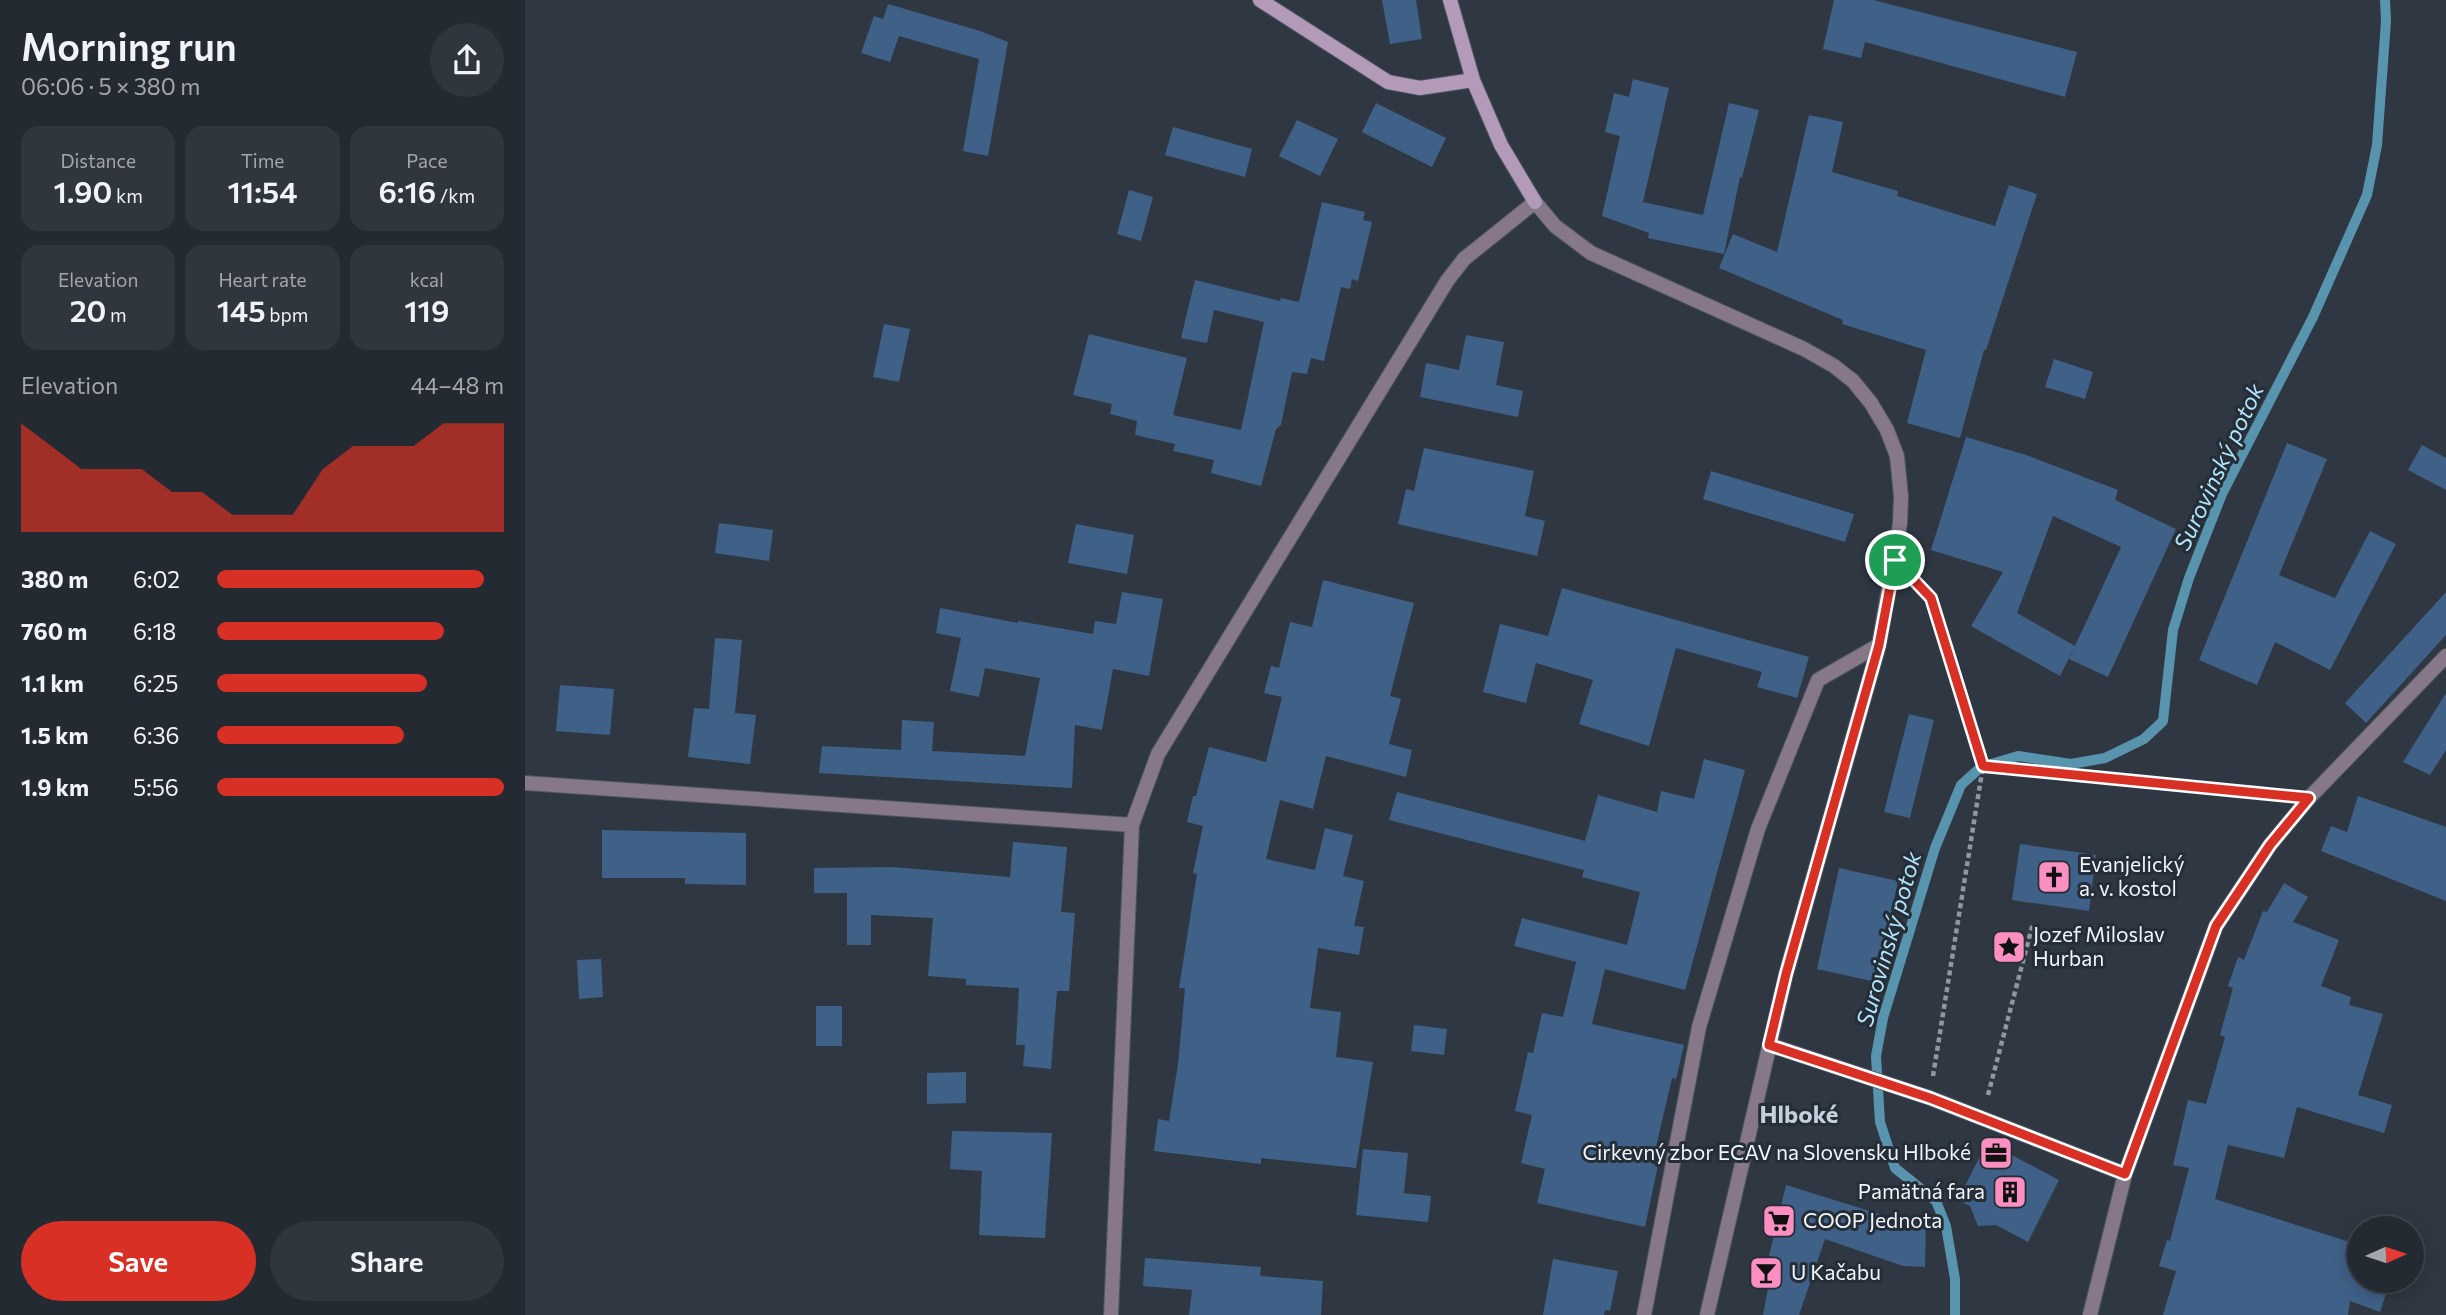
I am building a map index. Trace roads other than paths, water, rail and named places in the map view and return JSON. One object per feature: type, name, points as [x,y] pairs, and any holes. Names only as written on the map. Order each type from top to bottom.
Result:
[{"type":"street","points":[[1260,0],[1388,82],[1419,88],[1473,80]]},
{"type":"street","points":[[1450,0],[1473,80],[1501,145],[1535,202],[1555,226],[1591,253],[1804,349],[1834,366],[1853,381],[1871,403],[1887,430],[1897,456],[1901,496],[1900,523],[1879,645],[1786,974],[1707,1315]]},
{"type":"street","points":[[1111,1315],[1132,825],[1158,754],[1447,281],[1464,259],[1535,202]]},
{"type":"street","points":[[1644,1315],[1699,1027],[1758,829],[1818,680],[1879,645]]},
{"type":"street","points":[[2090,1315],[2125,1174],[2216,926],[2270,845],[2309,798],[2446,656]]},
{"type":"street","points":[[525,783],[1132,825]]},
{"type":"street","points":[[1769,1045],[1930,1098],[2125,1174]]},
{"type":"lane","points":[[1895,560],[1931,598]]},
{"type":"waterway","name":"Surovinský potok","points":[[1955,1315],[1955,1279],[1946,1226],[1936,1201],[1895,1168],[1880,1122],[1876,1056],[1883,1018],[1935,848],[1961,785],[1981,767],[2018,756],[2071,764],[2105,758],[2144,739],[2163,721],[2173,630],[2189,578],[2222,494],[2313,317],[2367,195],[2377,145],[2386,21],[2385,0]]},
{"type":"place","name":"Evanjelický a. v. kostol","points":[[2054,877]]},
{"type":"place","name":"Jozef Miloslav Hurban","points":[[2009,947]]},
{"type":"place","name":"Cirkevný zbor ECAV na Slovensku Hlboké","points":[[1996,1153]]},
{"type":"place","name":"Pamätná fara","points":[[2010,1192]]},
{"type":"place","name":"COOP Jednota","points":[[1779,1221]]},
{"type":"place","name":"U Kačabu","points":[[1766,1273]]},
{"type":"district","name":"Hlboké","points":[[1799,1115]]}]
